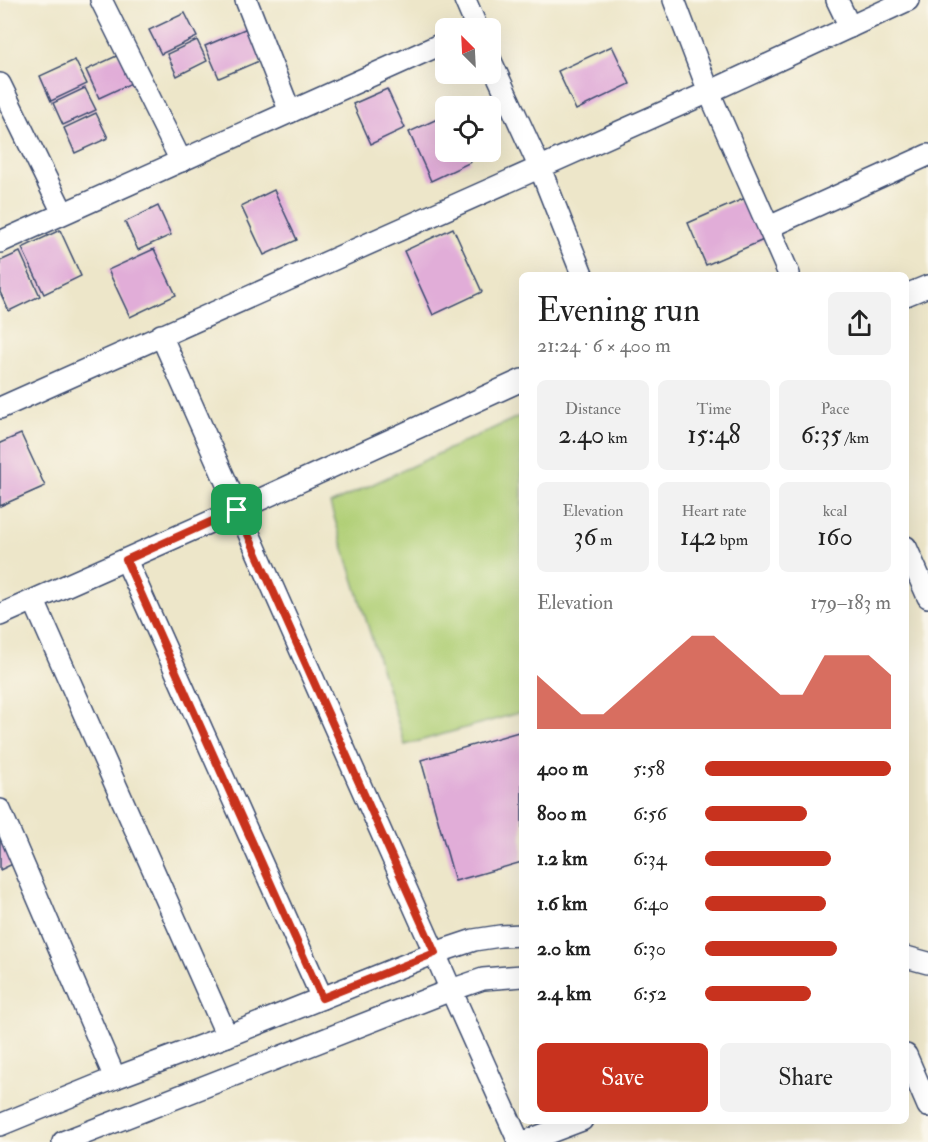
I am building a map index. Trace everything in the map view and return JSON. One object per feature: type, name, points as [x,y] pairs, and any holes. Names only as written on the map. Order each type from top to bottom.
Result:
[{"type":"street","points":[[101,0],[181,161]]},
{"type":"street","points":[[246,0],[290,112]]},
{"type":"street","points":[[465,0],[473,18]]},
{"type":"street","points":[[674,0],[709,92],[788,272]]},
{"type":"street","points":[[837,0],[850,27]]},
{"type":"street","points":[[0,408],[540,168],[908,0]]},
{"type":"street","points":[[0,242],[435,47]]},
{"type":"street","points":[[501,83],[540,168],[581,272]]},
{"type":"street","points":[[0,84],[63,213]]},
{"type":"street","points":[[769,227],[928,155]]},
{"type":"street","points":[[909,294],[928,286]]},
{"type":"street","points":[[161,335],[450,990],[522,1142],[571,1124]]},
{"type":"street","points":[[0,615],[519,381]]},
{"type":"street","points":[[909,554],[928,597]]},
{"type":"street","points":[[126,560],[322,998]]},
{"type":"street","points":[[33,601],[227,1036]]},
{"type":"street","points":[[0,810],[115,1078]]},
{"type":"street","points":[[0,1125],[435,953],[474,940],[519,935]]},
{"type":"street","points":[[909,958],[928,963]]},
{"type":"street","points":[[63,1142],[450,990],[483,979],[519,976]]},
{"type":"street","points":[[909,1062],[928,1106]]},
{"type":"green space","points":[[519,416],[519,713],[405,745],[330,504]]},
{"type":"building","points":[[185,13],[197,37],[161,54],[149,30]]},
{"type":"building","points":[[252,26],[266,58],[219,78],[205,46]]},
{"type":"building","points":[[197,40],[207,61],[177,76],[167,54]]},
{"type":"building","points":[[612,46],[630,84],[576,110],[558,71]]},
{"type":"building","points":[[123,53],[136,81],[99,98],[86,70]]},
{"type":"building","points":[[75,60],[87,84],[51,101],[40,76]]},
{"type":"building","points":[[85,88],[96,110],[63,125],[53,103]]},
{"type":"building","points":[[387,89],[405,128],[371,144],[353,104]]},
{"type":"building","points":[[96,113],[108,138],[75,153],[64,128]]},
{"type":"building","points":[[435,120],[435,162],[471,162],[431,181],[409,132]]},
{"type":"building","points":[[274,190],[297,240],[264,255],[241,206]]},
{"type":"building","points":[[750,196],[768,238],[706,265],[688,223]]},
{"type":"building","points":[[158,206],[171,235],[138,250],[125,222]]},
{"type":"building","points":[[453,228],[482,292],[433,315],[404,251]]},
{"type":"building","points":[[60,230],[81,276],[44,294],[22,248]]},
{"type":"building","points":[[154,249],[176,295],[130,317],[108,270]]},
{"type":"building","points":[[20,252],[40,296],[9,311],[0,292],[0,261]]},
{"type":"building","points":[[21,434],[45,486],[0,506],[0,443]]},
{"type":"building","points":[[519,732],[519,863],[455,881],[421,760]]},
{"type":"building","points":[[0,833],[17,862],[0,870]]},
{"type":"route","points":[[237,510],[435,953],[322,998],[126,560],[237,510]]}]
